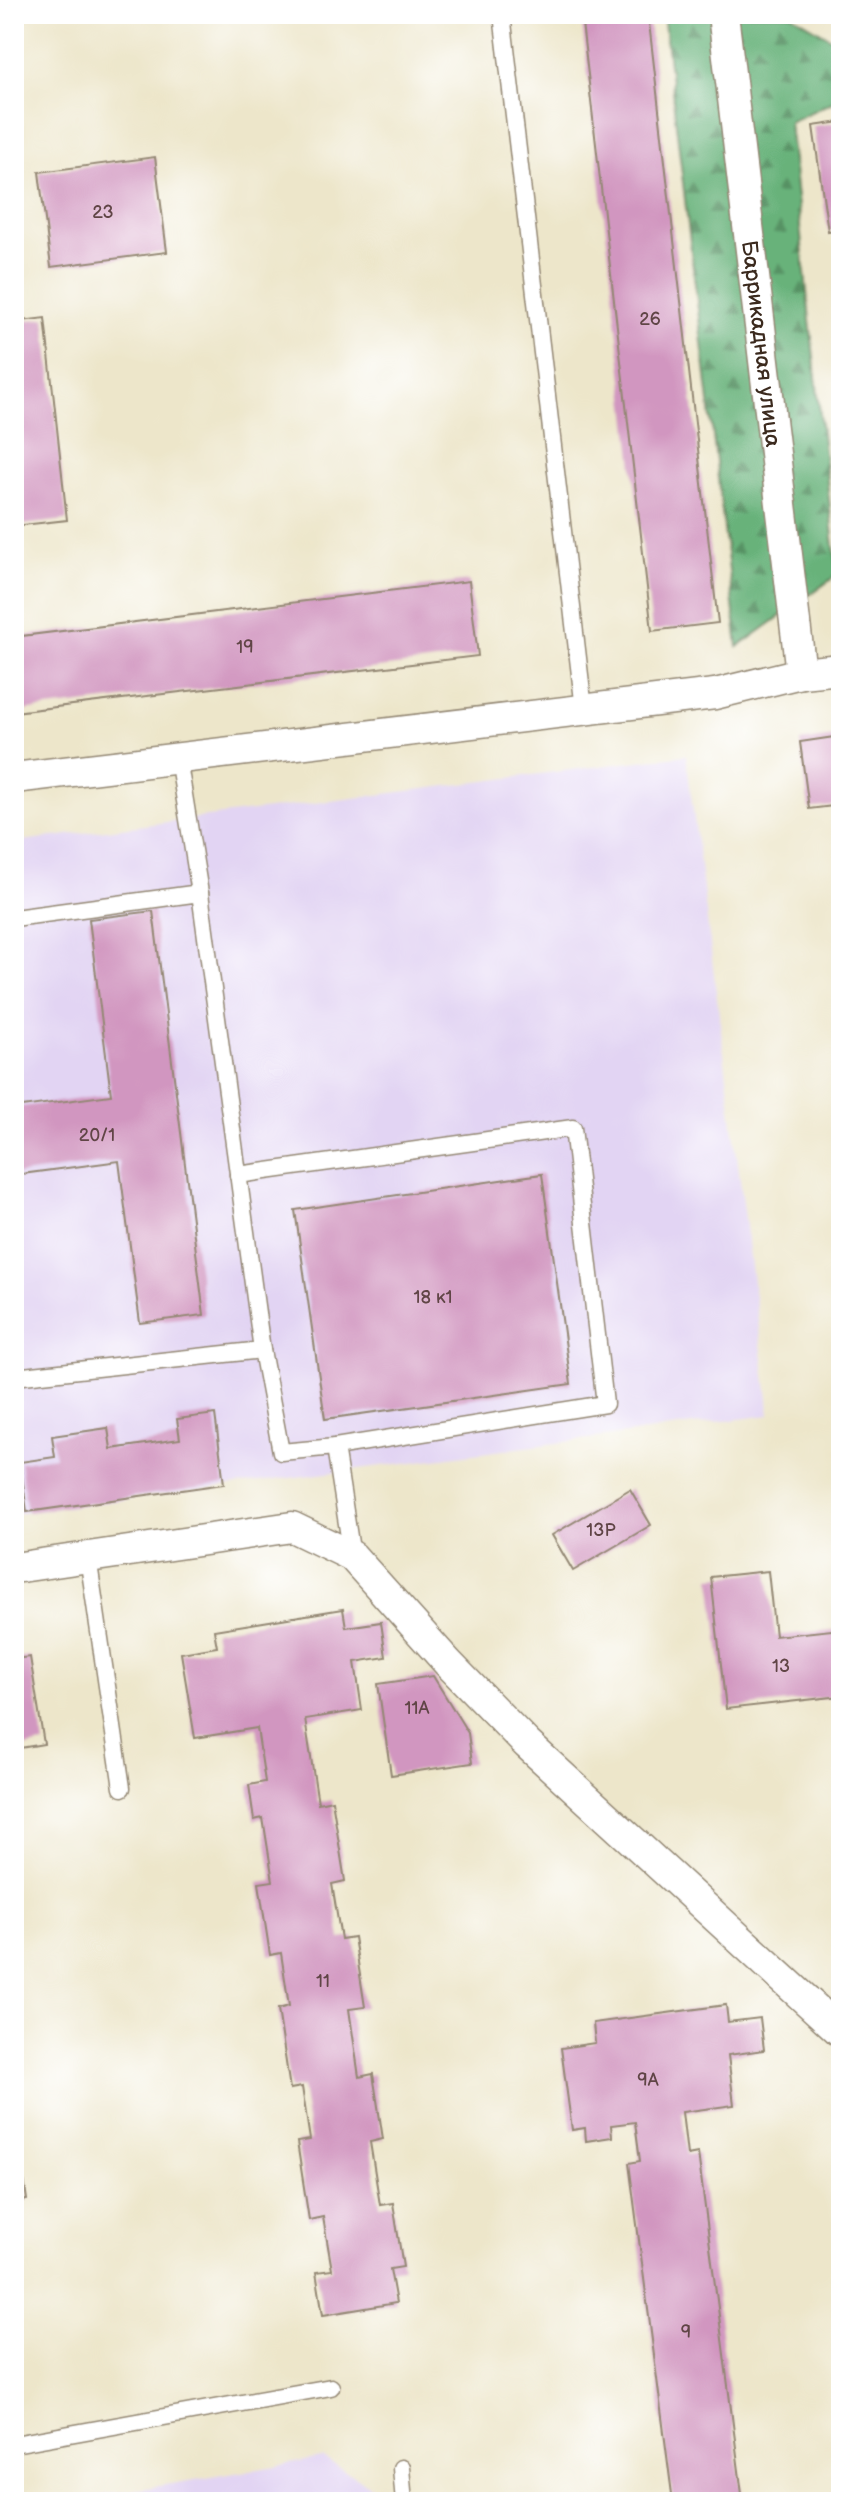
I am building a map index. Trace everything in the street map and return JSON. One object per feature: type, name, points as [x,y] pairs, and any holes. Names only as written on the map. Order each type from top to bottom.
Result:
[{"type":"street","name":"Баррикадная улица","points":[[723,14],[801,673]]},
{"type":"street","points":[[14,778],[715,694],[801,673],[841,669]]},
{"type":"street","points":[[14,1568],[292,1527],[352,1556],[448,1663],[527,1744],[841,2032]]},
{"type":"lane","points":[[502,14],[584,709]]},
{"type":"lane","points":[[178,758],[200,893],[238,1175],[262,1350],[281,1452],[335,1447],[605,1404],[573,1128],[238,1175]]},
{"type":"lane","points":[[14,918],[200,893]]},
{"type":"lane","points":[[14,1377],[262,1350]]},
{"type":"lane","points":[[335,1447],[352,1556]]},
{"type":"lane","points":[[88,1557],[122,1788]]},
{"type":"lane","points":[[14,2444],[331,2387]]},
{"type":"lane","points":[[401,2468],[404,2502]]},
{"type":"shaded area","points":[[686,755],[770,1415],[14,1514],[14,842]]},
{"type":"shaded area","points":[[323,2458],[382,2493],[383,2502],[65,2502]]},
{"type":"green space","points":[[663,14],[791,14],[841,44],[841,98],[789,122],[837,575],[738,647]]},
{"type":"building","points":[[581,14],[648,14],[718,623],[652,631]]},
{"type":"building","points":[[841,122],[841,229],[828,231],[813,126]]},
{"type":"building","points":[[155,157],[167,252],[51,267],[39,172]]},
{"type":"building","points":[[45,318],[67,520],[14,526],[14,322]]},
{"type":"building","points":[[469,581],[478,656],[14,712],[14,637]]},
{"type":"building","points":[[841,736],[841,805],[809,809],[800,742]]},
{"type":"building","points":[[153,911],[204,1315],[140,1323],[119,1161],[14,1175],[14,1108],[111,1095],[89,919]]},
{"type":"building","points":[[542,1174],[571,1384],[325,1419],[295,1210]]},
{"type":"building","points":[[215,1414],[224,1484],[27,1512],[20,1462],[55,1457],[52,1436],[108,1428],[111,1449],[180,1439],[177,1419]]},
{"type":"building","points":[[630,1489],[651,1525],[573,1571],[552,1535]]},
{"type":"building","points":[[768,1571],[775,1636],[841,1629],[841,1696],[726,1709],[711,1577]]},
{"type":"building","points":[[343,1609],[346,1627],[381,1622],[386,1657],[355,1662],[362,1710],[305,1719],[318,1803],[332,1800],[345,1881],[332,1884],[341,1939],[354,1937],[365,2007],[349,2009],[359,2077],[373,2074],[383,2139],[370,2142],[380,2205],[393,2203],[403,2267],[390,2269],[396,2303],[323,2315],[316,2272],[332,2270],[323,2217],[309,2220],[297,2142],[310,2140],[302,2087],[290,2089],[278,2009],[289,2006],[281,1953],[270,1955],[259,1883],[273,1881],[263,1818],[254,1820],[249,1785],[265,1782],[257,1728],[195,1738],[181,1653],[217,1647],[214,1630]]},
{"type":"building","points":[[30,1657],[44,1744],[14,1749],[14,1659]]},
{"type":"building","points":[[433,1676],[468,1733],[472,1763],[391,1775],[378,1684]]},
{"type":"building","points":[[726,2005],[728,2022],[760,2018],[764,2050],[728,2055],[734,2105],[682,2112],[687,2155],[698,2153],[743,2502],[673,2502],[629,2163],[640,2161],[635,2122],[611,2125],[612,2137],[586,2141],[585,2128],[572,2130],[561,2048],[595,2043],[593,2023]]},
{"type":"building","points":[[14,2110],[27,2200],[14,2202]]}]
